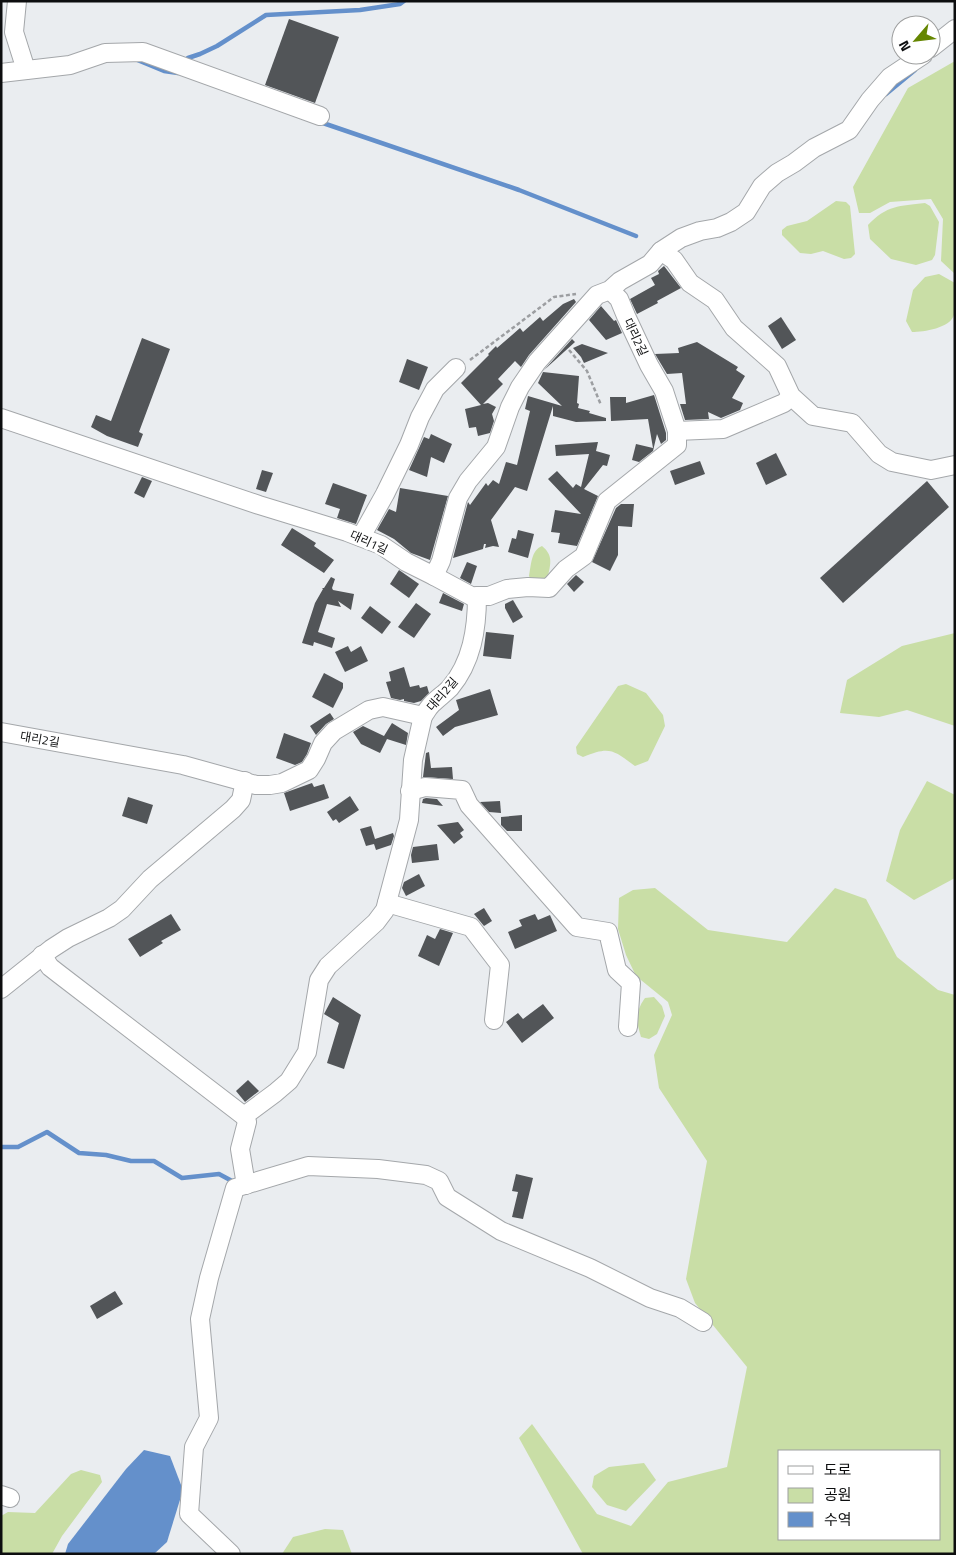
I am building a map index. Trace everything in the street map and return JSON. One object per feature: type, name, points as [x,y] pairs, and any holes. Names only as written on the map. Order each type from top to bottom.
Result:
[{"type":"street","points":[[17,1],[14,32],[26,70]]},
{"type":"street","points":[[941,40],[955,29]]},
{"type":"street","points":[[1,73],[70,65],[105,53],[143,52],[320,116]]},
{"type":"street","points":[[434,576],[441,561],[458,498],[468,480],[496,447],[510,407],[520,387],[537,362],[558,337],[603,292],[650,264],[661,251],[680,238],[700,231],[717,228],[731,222],[746,212],[762,186],[776,173],[794,163],[814,148],[849,130],[870,100],[890,77],[908,65]]},
{"type":"street","points":[[661,251],[674,260],[690,283],[714,300],[734,328],[777,366],[791,396],[813,416],[852,423],[879,454],[892,462],[930,470],[955,465]]},
{"type":"street","name":"대리2길","points":[[603,292],[619,299],[649,365],[664,391],[677,431]]},
{"type":"street","points":[[361,537],[385,494],[409,445],[420,417],[435,389],[456,368]]},
{"type":"street","points":[[477,596],[489,596],[507,589],[528,586],[549,588],[566,569],[584,556],[607,501],[677,445],[677,431],[723,429],[784,402],[791,396]]},
{"type":"street","name":"대리1길","points":[[1,418],[259,505],[361,537],[380,545],[406,562],[473,597],[477,596]]},
{"type":"street","name":"대리2길","points":[[1,732],[183,765],[256,784],[282,783],[309,770],[316,759],[322,743],[334,731],[370,710],[383,707],[423,716],[432,704],[450,688],[465,666],[475,628],[477,596]]},
{"type":"street","points":[[244,1116],[289,1081],[307,1052],[319,980],[328,966],[376,922],[385,910],[409,820],[413,760],[423,716]]},
{"type":"street","points":[[1,989],[42,955],[68,938],[109,918],[122,909],[150,879],[233,809],[241,800],[245,781]]},
{"type":"street","points":[[410,791],[425,787],[462,790],[469,805],[577,927],[608,932],[617,970],[630,983],[628,1027]]},
{"type":"street","points":[[387,903],[471,927],[500,965],[494,1020]]},
{"type":"street","points":[[42,955],[50,967],[244,1116],[247,1122],[240,1149],[246,1185]]},
{"type":"street","points":[[231,1554],[190,1514],[194,1447],[209,1418],[200,1319],[209,1278],[235,1188],[308,1166],[426,1175],[439,1181],[447,1197],[501,1232],[590,1268],[650,1298],[680,1308],[703,1322]]},
{"type":"path","points":[[456,368],[474,358],[554,297],[588,292],[603,292]]},
{"type":"path","points":[[558,337],[587,371],[601,405]]},
{"type":"green space","points":[[955,61],[955,274],[941,261],[943,219],[931,199],[890,202],[870,213],[859,213],[853,187],[908,88]]},
{"type":"green space","points":[[836,201],[846,202],[850,206],[855,254],[851,258],[844,259],[823,251],[811,254],[800,253],[782,235],[782,230],[787,226],[807,221]]},
{"type":"green space","points":[[925,203],[930,206],[939,222],[935,255],[932,260],[916,265],[891,259],[870,239],[868,225],[881,214],[901,206]]},
{"type":"green space","points":[[939,274],[955,283],[954,315],[952,319],[942,326],[930,330],[912,332],[906,321],[913,290],[925,277]]},
{"type":"green space","points":[[542,546],[550,556],[548,576],[543,579],[531,580],[529,576],[532,559],[538,548]]},
{"type":"green space","points":[[955,633],[955,726],[907,710],[879,717],[840,713],[847,680],[902,646]]},
{"type":"green space","points":[[626,684],[646,693],[663,715],[665,726],[648,761],[635,766],[611,751],[599,752],[583,757],[577,754],[576,747],[618,686]]},
{"type":"green space","points":[[927,781],[955,795],[955,878],[914,900],[886,881],[900,830]]},
{"type":"green space","points":[[655,888],[708,930],[787,942],[835,888],[866,899],[897,957],[938,990],[955,995],[955,1554],[583,1554],[519,1438],[532,1424],[597,1514],[631,1526],[668,1482],[727,1467],[747,1367],[695,1303],[686,1279],[707,1161],[659,1088],[654,1055],[672,1015],[668,1002],[636,976],[626,955],[618,929],[619,898],[633,890]]},
{"type":"green space","points":[[654,997],[662,1006],[665,1016],[657,1034],[649,1039],[641,1037],[637,1017],[639,1008],[645,998]]},
{"type":"green space","points":[[644,1463],[656,1480],[626,1511],[607,1505],[592,1487],[594,1476],[609,1467]]},
{"type":"green space","points":[[81,1470],[100,1475],[102,1482],[62,1536],[52,1554],[1,1554],[1,1516],[8,1512],[35,1513],[71,1474]]},
{"type":"green space","points":[[325,1529],[343,1530],[352,1554],[282,1554],[293,1537]]},
{"type":"water","points":[[144,1450],[170,1456],[183,1490],[167,1542],[154,1554],[65,1554],[68,1544],[126,1469]]},
{"type":"building","points":[[289,19],[339,37],[315,103],[265,85]]},
{"type":"building","points":[[664,266],[681,288],[637,314],[630,299],[655,285],[651,278],[659,274],[658,271]]},
{"type":"building","points":[[574,299],[576,302],[529,355],[521,367],[515,361],[498,379],[503,384],[483,404],[488,403],[496,407],[492,414],[494,421],[490,433],[478,436],[476,427],[469,428],[465,409],[481,405],[461,383],[496,346],[497,348],[520,328],[523,332],[540,317],[543,321],[563,304]]},
{"type":"building","points":[[601,306],[614,321],[616,320],[622,333],[606,340],[589,320]]},
{"type":"building","points":[[781,317],[796,340],[782,349],[768,326]]},
{"type":"building","points":[[142,338],[170,349],[139,432],[143,434],[138,447],[107,436],[91,427],[96,415],[111,421]]},
{"type":"building","points":[[572,339],[575,342],[543,371],[545,369]]},
{"type":"building","points":[[697,342],[738,367],[736,370],[745,376],[732,398],[743,403],[740,410],[721,418],[708,412],[709,419],[685,420],[680,404],[686,404],[682,373],[667,374],[655,354],[679,353],[678,348]]},
{"type":"building","points":[[582,344],[608,353],[584,363],[573,348]]},
{"type":"building","points":[[407,359],[428,367],[419,390],[399,382]]},
{"type":"building","points":[[543,372],[579,376],[578,408],[606,418],[606,421],[576,422],[553,416],[553,406],[527,491],[515,487],[491,520],[499,547],[485,548],[486,544],[484,544],[483,549],[453,558],[468,502],[470,505],[486,483],[488,486],[493,480],[499,484],[506,462],[517,465],[530,411],[525,409],[528,396],[562,406],[538,383]]},
{"type":"building","points":[[654,395],[666,433],[666,440],[661,444],[657,434],[653,451],[639,462],[632,460],[636,444],[653,448],[648,419],[611,421],[610,397],[626,397],[626,403]]},
{"type":"building","points":[[431,434],[452,444],[444,463],[431,457],[427,477],[409,470],[424,437],[429,439]]},
{"type":"building","points":[[598,442],[596,451],[610,455],[607,466],[603,465],[584,489],[598,496],[577,546],[558,543],[560,533],[551,532],[555,510],[581,514],[548,479],[557,471],[573,488],[576,484],[581,487],[589,454],[556,456],[555,445]]},
{"type":"building","points":[[776,453],[787,475],[766,485],[756,463]]},
{"type":"building","points":[[700,461],[705,474],[675,485],[670,471]]},
{"type":"building","points":[[262,470],[273,473],[266,492],[256,489]]},
{"type":"building","points":[[142,477],[152,481],[144,498],[134,493]]},
{"type":"building","points":[[927,481],[949,507],[843,603],[820,578]]},
{"type":"building","points":[[333,483],[367,495],[356,524],[337,518],[340,509],[325,504]]},
{"type":"building","points":[[400,488],[448,496],[430,560],[411,553],[394,539],[377,530],[389,509],[396,512]]},
{"type":"building","points":[[621,504],[634,504],[632,527],[618,526],[618,555],[610,571],[592,562],[616,508]]},
{"type":"building","points":[[292,528],[316,543],[314,546],[334,560],[324,573],[281,545]]},
{"type":"building","points":[[518,530],[534,534],[528,558],[508,552],[512,538],[516,539]]},
{"type":"building","points":[[467,562],[477,566],[471,584],[460,578]]},
{"type":"building","points":[[399,570],[419,584],[409,598],[390,584]]},
{"type":"building","points":[[576,575],[584,582],[574,592],[567,584]]},
{"type":"building","points":[[331,577],[335,579],[333,590],[354,594],[351,610],[338,601],[341,607],[327,604],[318,632],[335,638],[332,648],[314,642],[313,646],[302,643],[315,603],[322,588],[324,588]]},
{"type":"building","points":[[443,593],[464,604],[462,611],[439,603]]},
{"type":"building","points":[[513,600],[523,617],[513,623],[505,608],[505,604]]},
{"type":"building","points":[[416,603],[431,614],[414,638],[398,627]]},
{"type":"building","points":[[370,606],[391,622],[382,634],[361,618]]},
{"type":"building","points":[[486,632],[514,635],[511,659],[483,656]]},
{"type":"building","points":[[348,646],[351,652],[361,646],[368,661],[345,672],[335,652]]},
{"type":"building","points":[[404,667],[410,687],[419,685],[420,688],[427,686],[429,693],[421,701],[414,703],[404,701],[404,699],[391,698],[386,682],[391,681],[389,672]]},
{"type":"building","points":[[324,673],[343,683],[343,688],[333,708],[312,697]]},
{"type":"building","points":[[490,689],[498,715],[455,727],[443,736],[436,727],[459,710],[456,700]]},
{"type":"building","points":[[330,713],[334,719],[326,724],[316,735],[310,726]]},
{"type":"building","points":[[392,723],[408,733],[406,745],[387,739],[380,753],[361,744],[353,732],[363,726],[384,736]]},
{"type":"building","points":[[284,733],[311,743],[302,762],[295,765],[276,758]]},
{"type":"building","points":[[429,752],[431,768],[452,767],[453,779],[423,777],[426,753]]},
{"type":"building","points":[[312,783],[314,787],[324,784],[329,798],[290,811],[284,793]]},
{"type":"building","points":[[350,796],[359,810],[339,823],[336,819],[333,821],[327,812]]},
{"type":"building","points":[[128,797],[153,805],[147,824],[122,816]]},
{"type":"building","points":[[423,799],[437,799],[443,806],[422,803]]},
{"type":"building","points":[[500,801],[501,813],[489,812],[480,802]]},
{"type":"building","points":[[522,815],[522,831],[507,831],[501,825],[501,817]]},
{"type":"building","points":[[458,822],[464,830],[460,833],[463,837],[454,844],[437,825]]},
{"type":"building","points":[[371,826],[375,839],[393,833],[391,845],[376,850],[374,844],[366,846],[360,829]]},
{"type":"building","points":[[437,844],[439,860],[412,863],[413,847]]},
{"type":"building","points":[[419,874],[425,886],[406,896],[402,888],[404,882]]},
{"type":"building","points":[[484,908],[492,921],[484,926],[474,914]]},
{"type":"building","points":[[171,914],[181,930],[161,941],[163,943],[140,957],[128,939]]},
{"type":"building","points":[[535,914],[538,920],[550,915],[557,931],[515,949],[508,932],[522,926],[519,920]]},
{"type":"building","points":[[440,929],[453,933],[439,966],[418,956],[427,935],[435,939]]},
{"type":"building","points":[[333,997],[361,1015],[344,1069],[327,1063],[339,1023],[324,1014]]},
{"type":"building","points":[[543,1004],[554,1018],[522,1043],[506,1022],[518,1013],[523,1019]]},
{"type":"building","points":[[248,1080],[259,1091],[245,1102],[236,1091]]},
{"type":"building","points":[[516,1174],[533,1178],[523,1219],[512,1217],[518,1192],[512,1191]]},
{"type":"building","points":[[115,1291],[123,1304],[97,1319],[90,1306]]},
{"type":"waterway","points":[[188,58],[217,46],[266,15],[360,10],[400,4],[404,1]]},
{"type":"waterway","points":[[135,59],[164,71],[178,73]]},
{"type":"waterway","points":[[886,94],[915,70]]},
{"type":"waterway","points":[[320,122],[519,190],[636,236]]},
{"type":"waterway","points":[[1,1147],[18,1147],[47,1132],[79,1153],[106,1155],[131,1161],[154,1161],[182,1178],[219,1174],[232,1181]]}]
